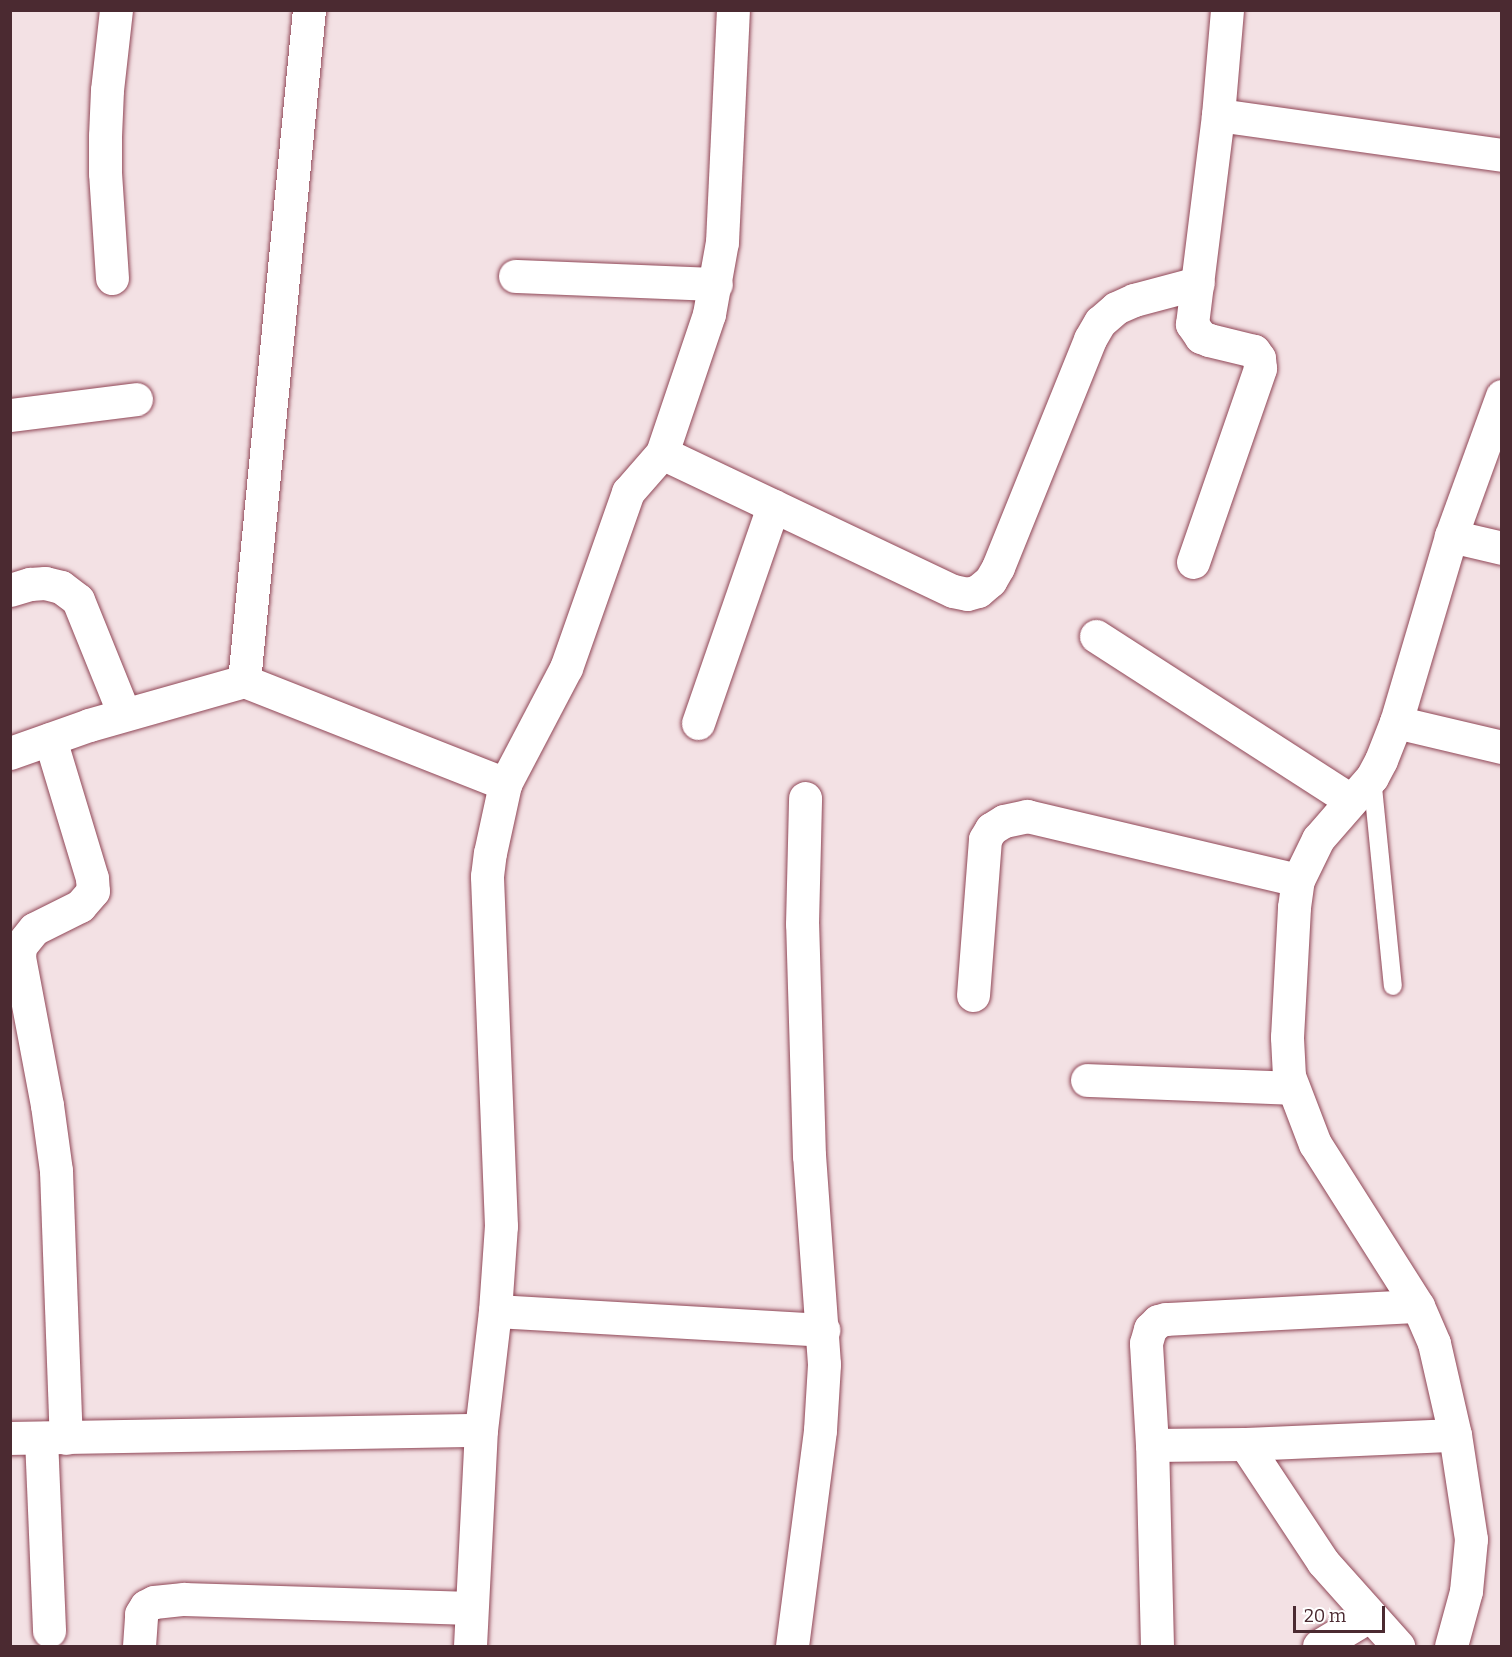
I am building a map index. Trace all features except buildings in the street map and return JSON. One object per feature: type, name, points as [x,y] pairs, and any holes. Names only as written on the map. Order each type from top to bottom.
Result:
[{"type":"street","points":[[112,278],[105,145],[107,90],[116,10]]},
{"type":"street","points":[[244,681],[309,10]]},
{"type":"street","points":[[470,1647],[481,1430],[495,1311],[502,1182],[487,876],[505,784],[566,668],[627,492],[662,453],[709,314],[722,242],[733,10]]},
{"type":"street","points":[[1193,562],[1260,368],[1259,358],[1254,351],[1209,340],[1194,330],[1192,324],[1218,115],[1227,10]]},
{"type":"street","points":[[1218,115],[1502,155]]},
{"type":"street","points":[[515,276],[716,284]]},
{"type":"street","points":[[662,453],[953,591],[967,594],[978,591],[990,581],[998,567],[1089,339],[1100,322],[1116,308],[1134,300],[1197,283]]},
{"type":"street","points":[[1451,1647],[1466,1591],[1471,1548],[1455,1435],[1434,1343],[1419,1306],[1315,1144],[1293,1088],[1287,1037],[1294,907],[1298,880],[1318,839],[1361,789],[1396,722],[1452,536],[1502,396]]},
{"type":"street","points":[[10,415],[136,399]]},
{"type":"street","points":[[698,723],[773,506]]},
{"type":"street","points":[[1452,536],[1502,548]]},
{"type":"street","points":[[10,590],[30,584],[45,583],[61,587],[78,600],[124,714]]},
{"type":"street","points":[[1096,636],[1361,789]]},
{"type":"street","points":[[10,753],[124,714],[244,681],[505,784]]},
{"type":"street","points":[[1396,722],[1502,747]]},
{"type":"street","points":[[49,1631],[39,1438],[56,1171],[47,1105],[19,957],[20,946],[29,934],[80,906],[93,891],[92,878],[50,739]]},
{"type":"street","points":[[792,1647],[820,1430],[824,1364],[808,1134],[802,924],[805,798]]},
{"type":"street","points":[[973,995],[985,839],[991,829],[1004,821],[1028,816],[1298,880]]},
{"type":"street","points":[[1087,1080],[1293,1088]]},
{"type":"street","points":[[1157,1647],[1152,1445],[1146,1343],[1150,1329],[1158,1321],[1419,1306]]},
{"type":"street","points":[[495,1311],[823,1330]]},
{"type":"street","points":[[39,1438],[481,1430]]},
{"type":"street","points":[[1152,1445],[1245,1444],[1455,1435]]},
{"type":"street","points":[[1245,1444],[1303,1535],[1369,1616],[1398,1647]]},
{"type":"street","points":[[140,1647],[141,1614],[147,1606],[154,1602],[184,1599],[471,1608]]},
{"type":"street","points":[[1318,1647],[1369,1616]]},
{"type":"lane","points":[[1361,789],[1393,986]]}]
